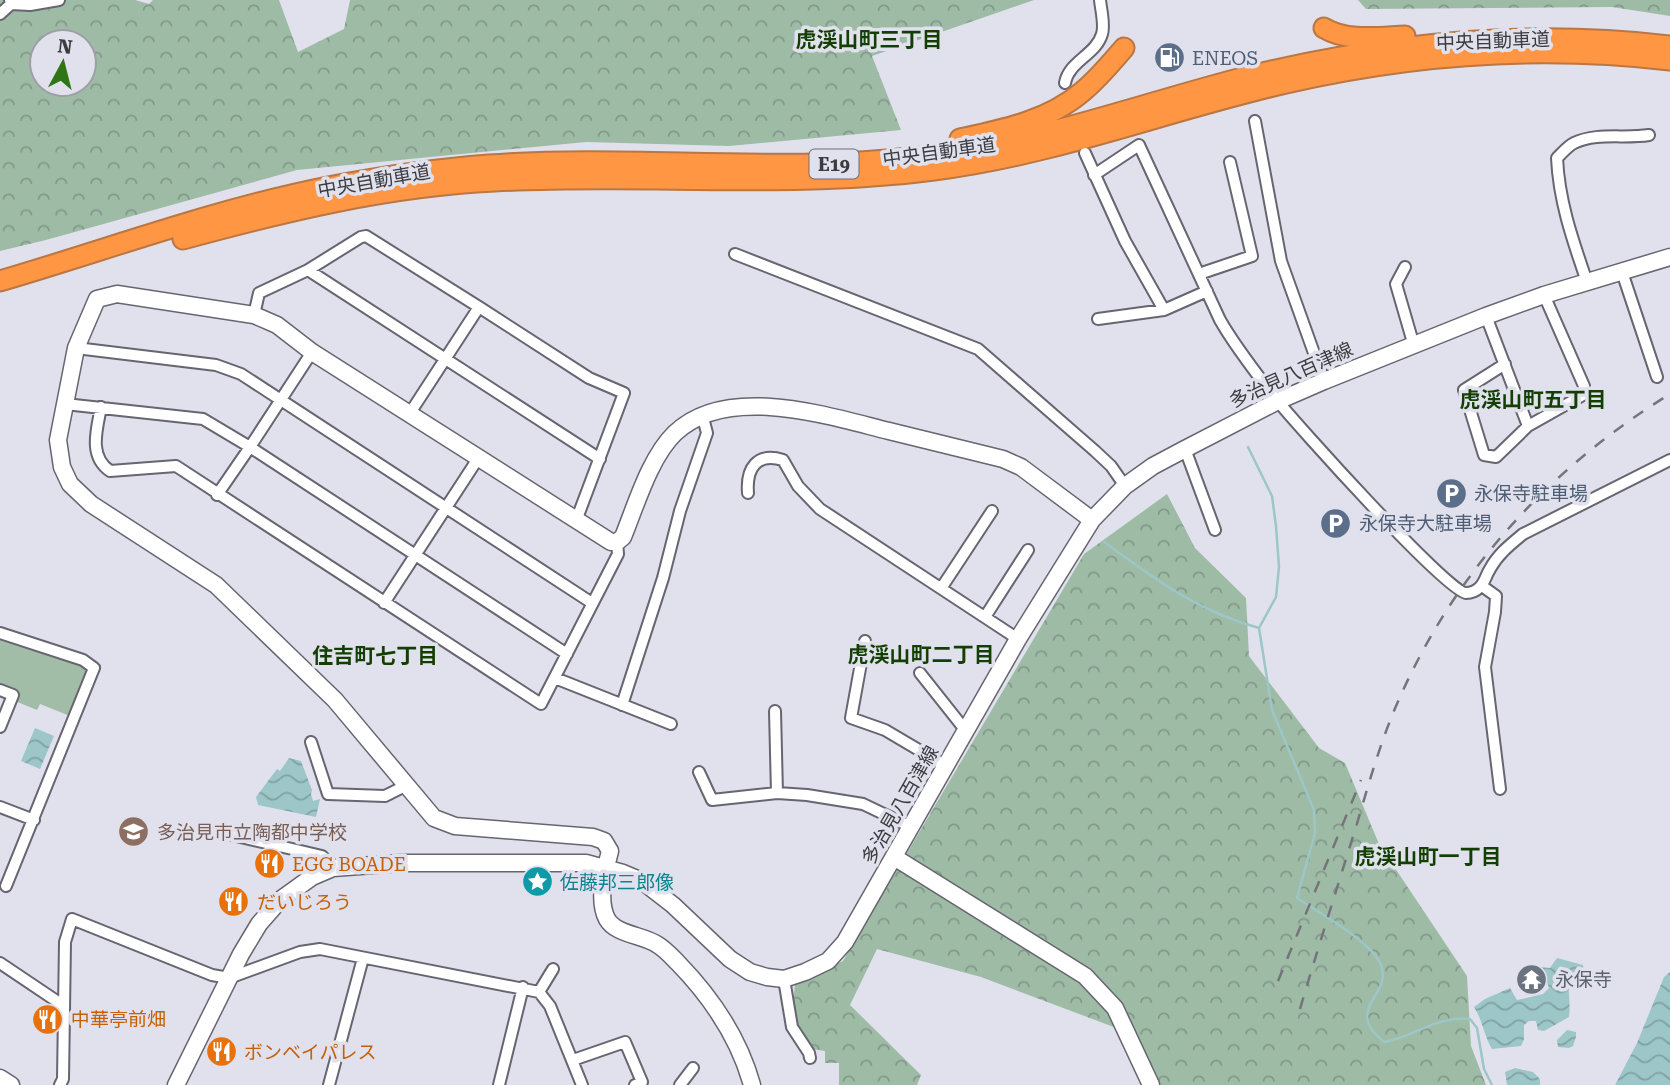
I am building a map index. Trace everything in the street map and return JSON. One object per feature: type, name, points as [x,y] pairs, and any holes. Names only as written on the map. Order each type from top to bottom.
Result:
[{"type":"highway","points":[[1324,28],[1335,34],[1363,37],[1502,34],[1569,39]]},
{"type":"highway","name":"中央自動車道","points":[[0,281],[259,203],[382,177],[469,167],[548,163],[850,163],[959,152],[1052,132],[1237,80],[1329,59],[1445,42],[1521,38],[1670,46]]},
{"type":"highway","points":[[736,164],[804,161],[882,152],[969,137],[1033,121],[1080,94],[1124,48]]},
{"type":"highway","name":"中央自動車道","points":[[0,295],[263,217],[384,192],[451,184],[548,178],[807,180],[892,175],[1014,156],[1287,82],[1381,65],[1473,55],[1522,53],[1614,55],[1670,60]]},
{"type":"street","points":[[0,14],[11,2],[30,5],[58,0]]},
{"type":"street","points":[[1065,83],[1067,72],[1093,49],[1103,33],[1100,0]]},
{"type":"street","points":[[1255,121],[1281,261],[1324,381]]},
{"type":"street","points":[[1587,282],[1567,224],[1558,181],[1557,158],[1573,143],[1602,136],[1632,138],[1649,135]]},
{"type":"street","points":[[1094,175],[1139,145],[1235,345],[1278,401],[1418,554],[1454,588],[1463,593],[1474,592],[1482,586],[1491,567],[1505,549],[1523,534],[1670,460]]},
{"type":"street","points":[[1086,153],[1125,241],[1164,310]]},
{"type":"street","points":[[1199,274],[1252,256],[1230,162]]},
{"type":"street","points":[[254,315],[259,293],[308,270],[366,236],[589,378],[624,393],[576,521]]},
{"type":"street","points":[[735,254],[978,349],[1103,459],[1125,486]]},
{"type":"street","name":"多治見八百津線","points":[[784,979],[828,961],[845,942],[1018,639],[1092,520],[1125,486],[1153,466],[1185,449],[1278,401],[1324,381],[1544,295],[1670,257]]},
{"type":"street","points":[[1405,267],[1396,284],[1414,346]]},
{"type":"street","points":[[308,270],[600,459]]},
{"type":"street","points":[[1622,272],[1657,377]]},
{"type":"street","points":[[1098,319],[1164,310],[1207,291]]},
{"type":"street","points":[[752,1085],[733,1035],[712,1002],[687,973],[662,947],[610,923],[602,905],[610,851],[604,841],[593,837],[454,826],[434,818],[335,700],[216,586],[91,504],[70,484],[62,467],[58,440],[76,348],[97,299],[117,295],[254,315],[277,325],[312,352],[611,542],[617,542],[623,537],[663,447],[687,422],[702,414],[755,407],[804,410],[1003,459],[1021,467],[1092,520]]},
{"type":"street","points":[[1505,364],[1464,390],[1484,455],[1496,457],[1528,426],[1583,395],[1584,386],[1544,295]]},
{"type":"street","points":[[410,413],[479,307]]},
{"type":"street","points":[[1486,316],[1528,426]]},
{"type":"street","points":[[76,348],[216,365],[241,374],[593,603]]},
{"type":"street","points":[[217,495],[312,352]]},
{"type":"street","points":[[65,404],[203,419],[567,654]]},
{"type":"street","points":[[101,407],[94,444],[105,468],[110,471],[176,466],[541,704],[618,554],[617,542]]},
{"type":"street","points":[[622,705],[663,578],[680,511],[707,433],[702,414]]},
{"type":"street","points":[[1185,449],[1215,530]]},
{"type":"street","points":[[748,493],[747,477],[759,460],[769,456],[783,460],[798,486],[820,509],[1018,639]]},
{"type":"street","points":[[384,603],[479,457]]},
{"type":"street","points":[[942,587],[992,511]]},
{"type":"street","points":[[985,617],[1028,550]]},
{"type":"street","points":[[1482,586],[1496,596],[1485,667],[1500,789]]},
{"type":"street","points":[[0,633],[83,660],[94,668],[6,886]]},
{"type":"street","points":[[864,641],[851,718],[885,730],[946,766]]},
{"type":"street","points":[[920,673],[966,731]]},
{"type":"street","points":[[555,678],[671,723]]},
{"type":"street","points":[[0,690],[13,695],[0,727]]},
{"type":"street","points":[[775,711],[777,793]]},
{"type":"street","points":[[311,742],[328,794],[385,796],[405,786]]},
{"type":"street","points":[[699,772],[712,800],[777,793],[863,804],[911,827]]},
{"type":"street","points":[[0,807],[34,820]]},
{"type":"street","points":[[232,835],[322,856],[333,868]]},
{"type":"street","points":[[894,857],[1085,976],[1115,1008],[1151,1085]]},
{"type":"street","points":[[176,1085],[259,924],[280,900],[312,877],[333,868],[401,863],[586,863],[642,881],[673,905],[730,958],[750,972],[784,979],[792,1027],[810,1058]]},
{"type":"street","points":[[60,1085],[63,1079],[65,942],[72,919],[212,975],[229,978],[300,952],[320,949],[539,992],[550,1006],[582,1085]]},
{"type":"street","points":[[329,1085],[363,958]]},
{"type":"street","points":[[0,963],[64,1006]]},
{"type":"street","points":[[539,992],[553,969]]},
{"type":"street","points":[[499,1085],[523,987]]},
{"type":"street","points":[[573,1060],[625,1042],[642,1082],[635,1085]]},
{"type":"street","points":[[680,1085],[693,1068]]},
{"type":"street","points":[[0,1078],[11,1085]]},
{"type":"shaded area","points":[[0,637],[82,665],[88,672],[70,716],[40,704],[37,710],[15,701],[19,692],[0,685]]},
{"type":"green space","points":[[0,0],[135,0],[149,4],[153,0],[279,0],[298,52],[344,29],[350,0],[1034,0],[872,56],[901,130],[729,146],[586,142],[297,170],[0,251]]},
{"type":"green space","points":[[1358,0],[1670,0],[1670,16],[1612,7],[1366,9]]},
{"type":"green space","points":[[1167,494],[1195,548],[1246,598],[1249,656],[1319,748],[1345,763],[1379,844],[1467,976],[1471,1046],[1486,1085],[1147,1085],[1119,1029],[981,977],[877,949],[850,1005],[921,1075],[917,1085],[839,1085],[839,1063],[825,1063],[825,1051],[812,1049],[797,1025],[794,1012],[795,983],[843,961],[1084,554]]},
{"type":"water","points":[[35,728],[54,736],[40,769],[21,761]]},
{"type":"water","points":[[289,758],[301,761],[312,790],[313,801],[320,799],[316,817],[258,805],[256,797]]},
{"type":"water","points":[[1557,958],[1583,965],[1581,977],[1570,979],[1569,1017],[1544,1031],[1538,1030],[1536,1021],[1529,1021],[1524,1025],[1521,1046],[1492,1049],[1474,1007],[1510,988],[1517,1000],[1543,994],[1549,988],[1546,979],[1540,975],[1540,967],[1550,968]]},
{"type":"water","points":[[1670,972],[1670,1085],[1615,1085],[1637,1043],[1664,977]]},
{"type":"water","points":[[1567,1030],[1576,1032],[1573,1046],[1558,1047],[1557,1040]]},
{"type":"water","points":[[1515,1068],[1533,1072],[1540,1079],[1540,1085],[1507,1085],[1505,1072]]},
{"type":"waterway","points":[[1248,447],[1272,496],[1276,526],[1279,567],[1276,597],[1259,628],[1272,710],[1314,810],[1315,833],[1297,898],[1344,928],[1376,956],[1383,976],[1371,1002],[1368,1020],[1372,1030],[1384,1042],[1447,1020],[1470,1019],[1477,1028],[1484,1069],[1492,1085]]},
{"type":"waterway","points":[[1104,542],[1159,581],[1196,603],[1259,628]]},
{"type":"railway","points":[[1300,1009],[1387,729],[1423,650],[1479,564],[1547,488],[1586,454],[1670,394]]},
{"type":"railway","points":[[1278,981],[1361,780]]},
{"type":"place","name":"ENEOS","points":[[1169,58]]},
{"type":"place","name":"永保寺駐車場","points":[[1451,493]]},
{"type":"place","name":"永保寺大駐車場","points":[[1336,523]]},
{"type":"place","name":"多治見市立陶都中学校","points":[[134,832]]},
{"type":"place","name":"EGG BOADE","points":[[269,864]]},
{"type":"place","name":"佐藤邦三郎像","points":[[537,882]]},
{"type":"place","name":"だいじろう","points":[[234,902]]},
{"type":"place","name":"永保寺","points":[[1532,979]]},
{"type":"place","name":"中華亭前畑","points":[[48,1019]]},
{"type":"place","name":"ボンベイパレス","points":[[221,1052]]},
{"type":"district","name":"虎渓山町三丁目","points":[[869,40]]},
{"type":"district","name":"虎渓山町五丁目","points":[[1533,400]]},
{"type":"district","name":"虎渓山町二丁目","points":[[921,655]]},
{"type":"district","name":"住吉町七丁目","points":[[375,656]]},
{"type":"district","name":"虎渓山町一丁目","points":[[1428,857]]}]
